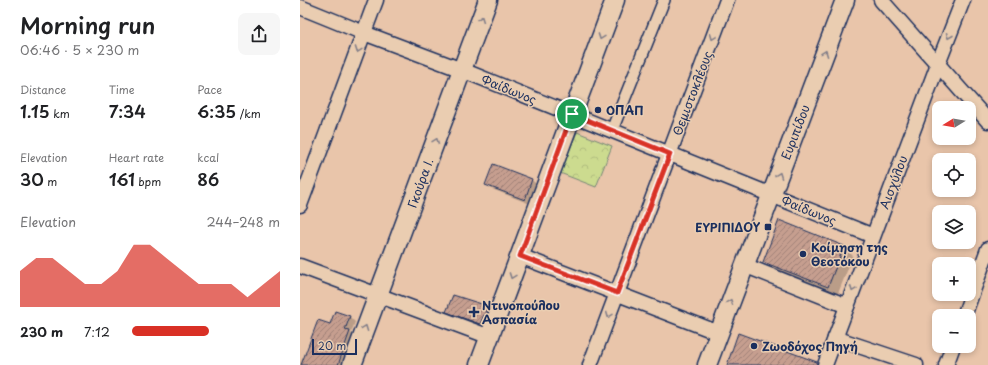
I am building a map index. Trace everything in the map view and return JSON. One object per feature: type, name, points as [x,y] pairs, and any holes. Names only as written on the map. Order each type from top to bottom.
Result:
[{"type":"street","points":[[300,206],[376,0]]},
{"type":"street","name":"Γκούρα Ι.","points":[[352,365],[488,0]]},
{"type":"street","points":[[479,365],[615,0]]},
{"type":"street","points":[[612,130],[664,0]]},
{"type":"street","name":"Θεμιστοκλέους","points":[[590,365],[727,0]]},
{"type":"street","name":"Ευριπίδου","points":[[707,365],[845,0]]},
{"type":"street","points":[[881,0],[988,121]]},
{"type":"street","name":"Αισχύλου","points":[[825,365],[963,0]]},
{"type":"street","name":"Φαίδωνος","points":[[300,6],[364,33],[462,70],[873,236]]},
{"type":"street","points":[[967,309],[988,249]]},
{"type":"street","points":[[520,256],[719,333]]},
{"type":"street","points":[[744,265],[847,306]]},
{"type":"street","points":[[300,266],[490,337]]},
{"type":"street","points":[[835,338],[916,365]]},
{"type":"street","points":[[946,365],[950,353]]},
{"type":"green space","points":[[577,132],[612,146],[596,187],[560,173]]},
{"type":"building","points":[[493,164],[532,179],[525,200],[485,185]]},
{"type":"building","name":"Κοίμηση της Θεοτόκου","points":[[779,220],[844,246],[828,287],[763,262]]},
{"type":"building","points":[[453,295],[488,306],[480,324],[446,312]]},
{"type":"building","points":[[335,311],[350,316],[345,330],[350,331],[338,365],[301,365],[318,320],[330,324]]},
{"type":"building","name":"Ζωοδόχος Πηγή","points":[[738,333],[817,362],[817,365],[727,365]]},
{"type":"place","name":"ΟΠΑΠ","points":[[598,110]]},
{"type":"place","name":"ΕΥΡΙΠΙΔΟΥ","points":[[768,227]]},
{"type":"place","name":"Κοίμηση της Θεοτόκου","points":[[803,254]]},
{"type":"place","name":"Ντινοπούλου Ασπασία","points":[[474,312]]},
{"type":"place","name":"Ζωοδόχος Πηγή","points":[[754,346]]},
{"type":"route","points":[[572,114],[670,154],[617,293],[520,256],[572,114]]}]
